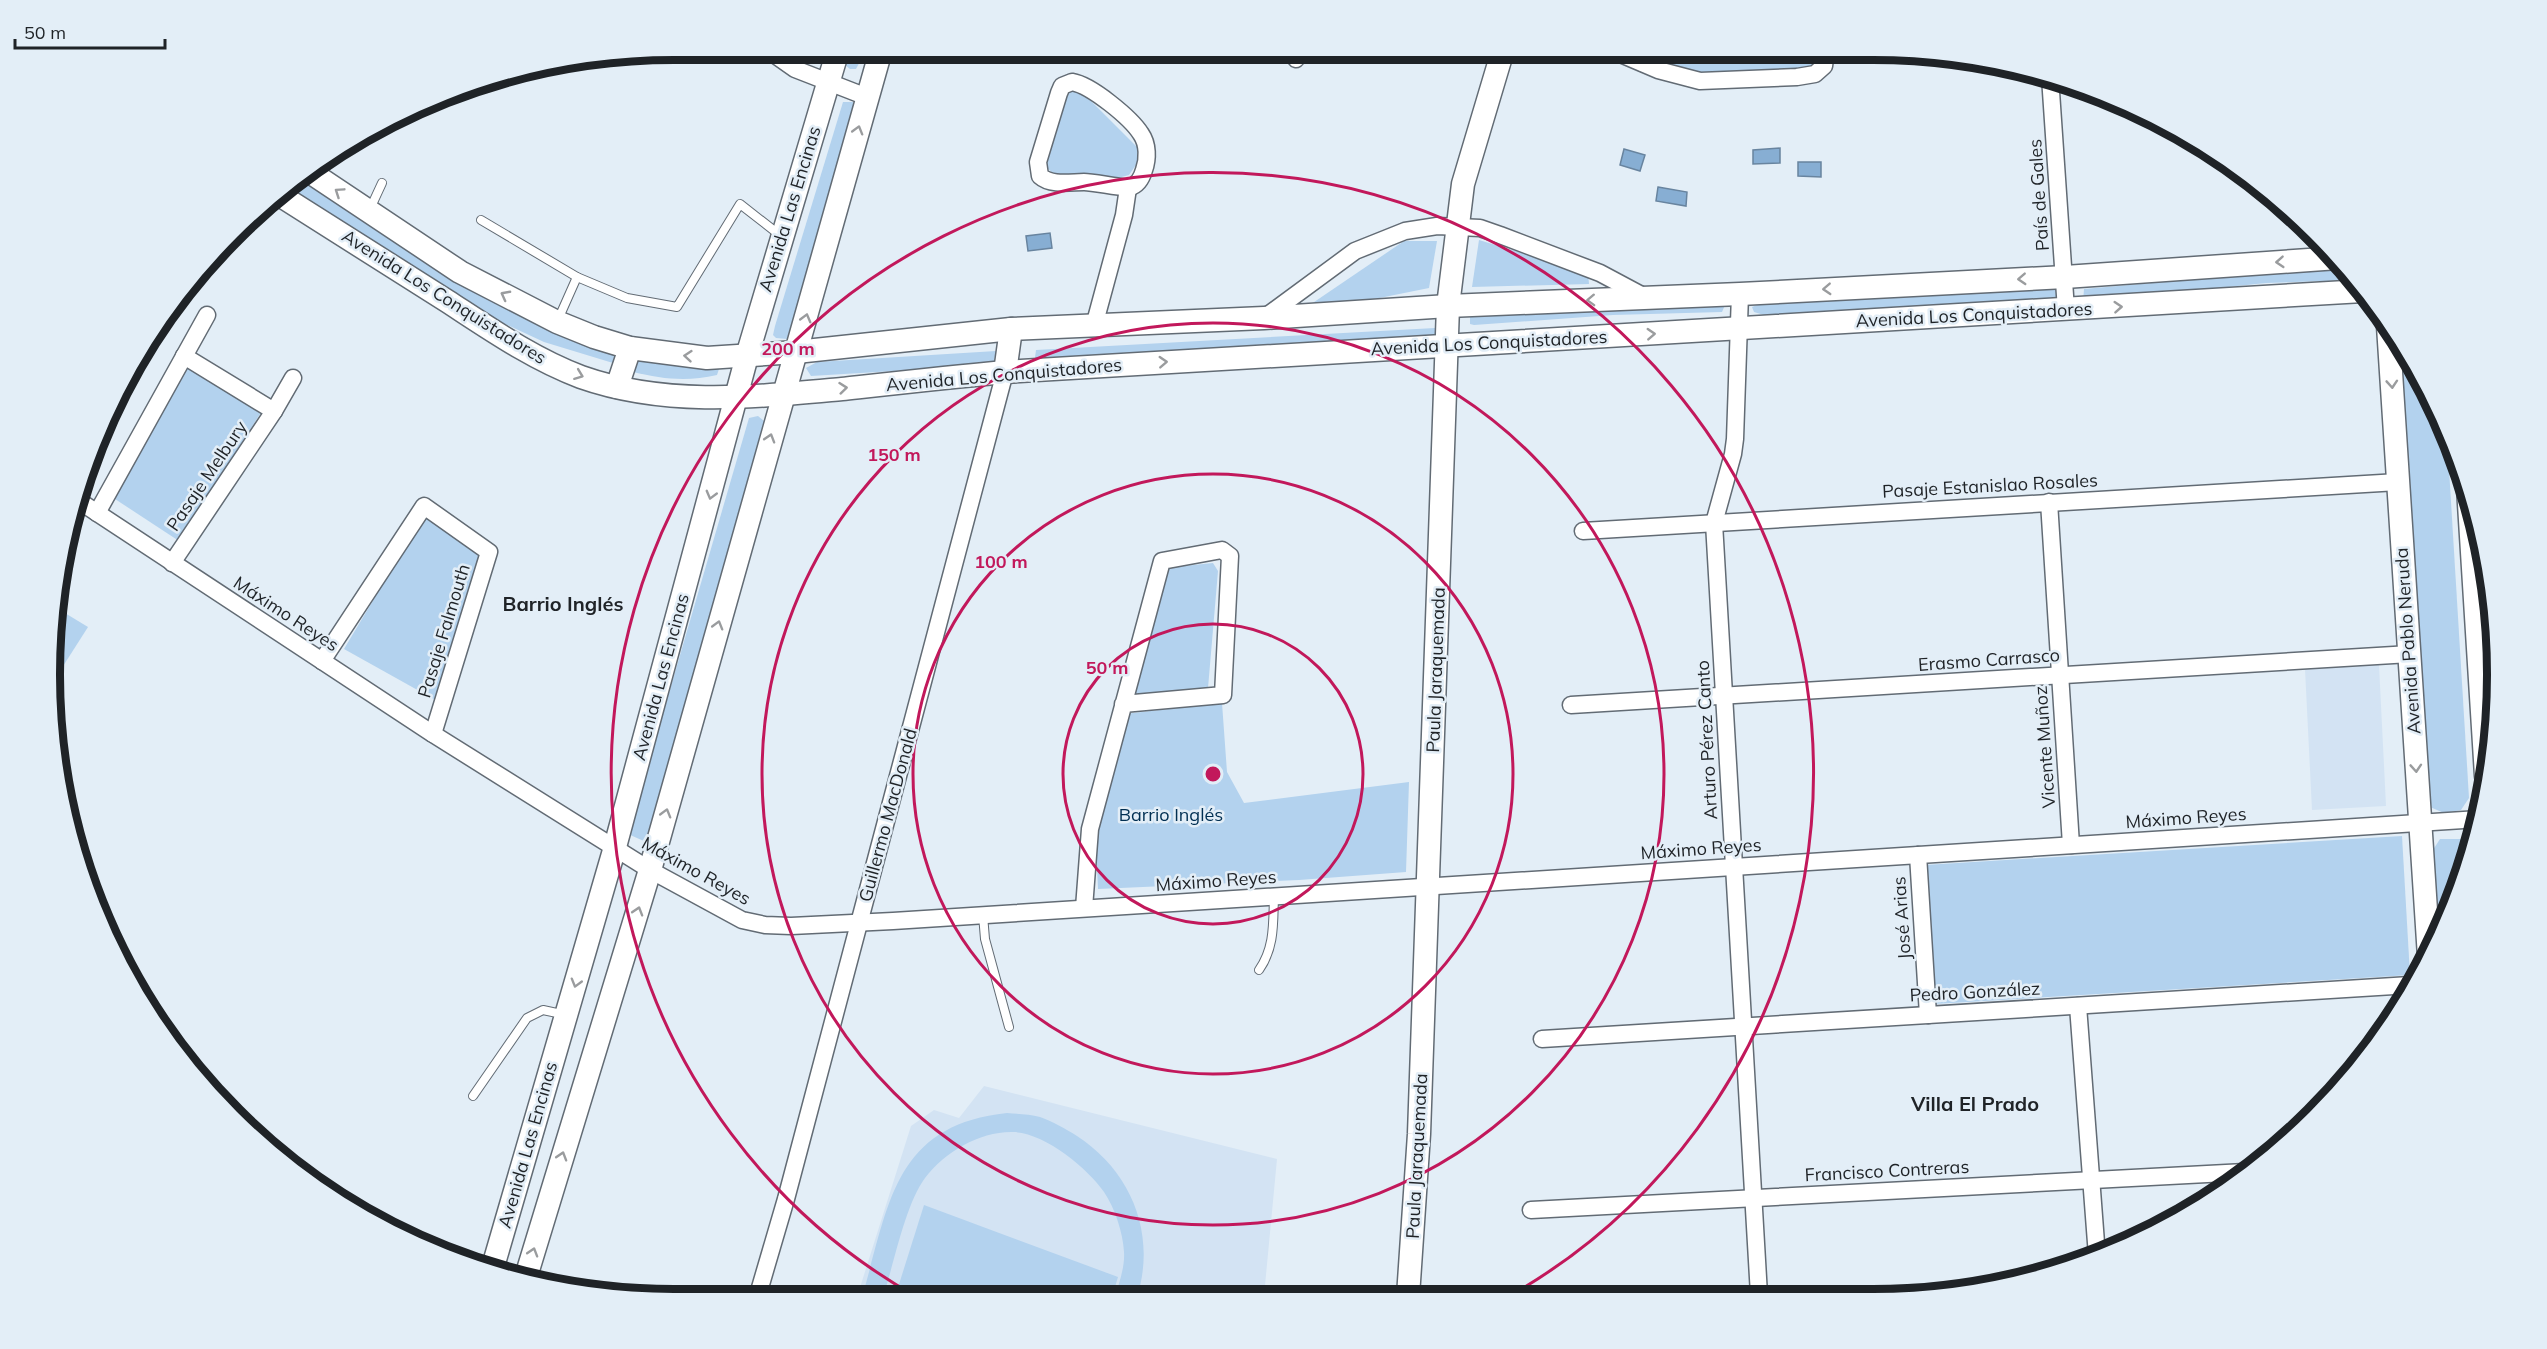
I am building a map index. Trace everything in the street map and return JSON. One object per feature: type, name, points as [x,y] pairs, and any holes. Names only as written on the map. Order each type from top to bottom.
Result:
[{"type":"street","points":[[782,60],[795,69],[867,97]]},
{"type":"street","name":"Avenida Las Encinas","points":[[494,1262],[615,847],[747,357],[835,60]]},
{"type":"street","name":"Avenida Las Encinas","points":[[528,1271],[650,870],[878,60]]},
{"type":"street","name":"Paula Jaraquemada","points":[[1408,1289],[1419,1134],[1448,306],[1463,184],[1500,60]]},
{"type":"street","points":[[1652,60],[1680,77],[1700,81],[1797,78],[1815,74],[1824,66],[1825,60]]},
{"type":"street","points":[[1072,82],[1090,88],[1141,134],[1147,154],[1146,166],[1138,182],[1128,188],[1104,183],[1051,182],[1040,176],[1038,162],[1059,93],[1064,85],[1072,82]]},
{"type":"street","name":"País de Gales","points":[[2054,88],[2066,310]]},
{"type":"street","name":"Avenida Los Conquistadores","points":[[316,176],[460,272],[556,322],[630,348],[706,358],[747,357],[1011,329],[2065,277],[2325,259]]},
{"type":"street","points":[[1094,326],[1124,215],[1128,188]]},
{"type":"street","name":"Avenida Los Conquistadores","points":[[285,199],[526,352],[581,376],[617,387],[664,395],[736,398],[1005,372],[2353,292]]},
{"type":"street","points":[[1264,318],[1354,251],[1405,231],[1457,225],[1480,228],[1600,273],[1646,298]]},
{"type":"street","name":"Arturo Pérez Canto","points":[[1740,294],[1733,454],[1714,523],[1759,1289]]},
{"type":"street","points":[[97,513],[207,315]]},
{"type":"street","name":"Guillermo MacDonald","points":[[760,1289],[786,1198],[1005,372],[1011,329]]},
{"type":"street","name":"Avenida Pablo Neruda","points":[[2389,342],[2428,937]]},
{"type":"street","points":[[617,387],[630,348]]},
{"type":"street","name":"Pasaje Melbury","points":[[184,356],[274,411]]},
{"type":"street","name":"Pasaje Melbury","points":[[172,563],[274,411],[293,378]]},
{"type":"street","name":"Pasaje Estanislao Rosales","points":[[1583,531],[2398,482]]},
{"type":"street","name":"Vicente Muñoz","points":[[2049,502],[2070,845]]},
{"type":"street","name":"Máximo Reyes","points":[[84,505],[433,734],[650,870],[742,920],[765,925],[859,923],[2469,820]]},
{"type":"street","name":"Pasaje Falmouth","points":[[322,661],[424,506],[489,552],[433,734]]},
{"type":"street","points":[[2471,538],[2484,738]]},
{"type":"street","points":[[1084,908],[1090,829],[1123,704],[1162,561],[1222,550],[1230,556],[1223,695],[1123,704]]},
{"type":"street","name":"Erasmo Carrasco","points":[[1570,705],[2410,654]]},
{"type":"street","name":"José Arias","points":[[1918,855],[1928,1015]]},
{"type":"street","name":"Pedro González","points":[[1542,1039],[2403,985]]},
{"type":"street","points":[[2078,1006],[2096,1246]]},
{"type":"street","points":[[566,1016],[580,1029],[594,1048]]},
{"type":"street","name":"Francisco Contreras","points":[[1531,1210],[2232,1173]]},
{"type":"lane","points":[[369,212],[382,183]]},
{"type":"lane","points":[[481,220],[577,277],[627,298],[677,307],[741,204],[782,237]]},
{"type":"lane","points":[[556,322],[577,277]]},
{"type":"lane","points":[[1259,970],[1266,961],[1272,942],[1274,896]]},
{"type":"lane","points":[[983,915],[985,939],[1010,1027]]},
{"type":"lane","points":[[473,1096],[527,1018],[543,1010],[566,1016]]},
{"type":"shaded area","points":[[1780,148],[1780,163],[1753,164],[1753,150]]},
{"type":"shaded area","points":[[1624,149],[1645,155],[1640,171],[1620,165]]},
{"type":"shaded area","points":[[1798,162],[1821,162],[1821,177],[1798,176]]},
{"type":"shaded area","points":[[1658,187],[1687,192],[1686,206],[1656,201]]},
{"type":"shaded area","points":[[1050,233],[1052,248],[1028,251],[1026,236]]},
{"type":"shaded area","points":[[2379,665],[2386,806],[2312,810],[2305,669]]},
{"type":"shaded area","points":[[984,1086],[1277,1159],[1265,1289],[860,1289],[911,1126],[934,1110],[959,1118]]},
{"type":"green space","points":[[846,60],[861,60],[856,69],[850,69],[845,65]]},
{"type":"green space","points":[[1667,60],[1816,60],[1814,69],[1738,74],[1696,73],[1680,69]]},
{"type":"green space","points":[[1071,91],[1084,94],[1137,147],[1138,162],[1129,175],[1118,178],[1090,174],[1055,175],[1046,167],[1064,99]]},
{"type":"green space","points":[[843,102],[853,102],[857,109],[787,339],[776,338],[773,335],[775,326]]},
{"type":"green space","points":[[305,184],[508,308],[616,356],[613,363],[544,342],[503,323],[292,193]]},
{"type":"green space","points":[[1479,240],[1588,273],[1589,284],[1472,287]]},
{"type":"green space","points":[[1404,241],[1437,241],[1429,288],[1295,315]]},
{"type":"green space","points":[[2335,269],[2344,280],[2266,283],[2083,302],[2084,289]]},
{"type":"green space","points":[[2056,286],[2058,302],[1764,315],[1754,312],[1752,307],[1762,303]]},
{"type":"green space","points":[[1725,305],[1722,312],[1613,315],[1470,324],[1470,317],[1475,312]]},
{"type":"green space","points":[[1435,328],[1438,334],[1437,340],[1034,365],[1036,350]]},
{"type":"green space","points":[[996,351],[993,365],[811,376],[806,368],[817,362]]},
{"type":"green space","points":[[637,357],[718,363],[719,369],[717,375],[695,378],[675,379],[654,376],[633,372]]},
{"type":"green space","points":[[2400,360],[2424,403],[2449,462],[2469,798],[2461,810],[2444,813],[2430,807]]},
{"type":"green space","points":[[187,366],[262,411],[179,541],[115,499]]},
{"type":"green space","points":[[758,416],[764,421],[646,842],[628,834],[749,418]]},
{"type":"green space","points":[[428,517],[476,549],[480,557],[439,702],[344,649],[420,522]]},
{"type":"green space","points":[[1213,563],[1218,571],[1208,688],[1133,698],[1165,568]]},
{"type":"green space","points":[[63,612],[88,627],[60,671]]},
{"type":"green space","name":"Barrio Inglés","points":[[1222,703],[1227,772],[1244,803],[1409,782],[1406,872],[1299,880],[1098,889],[1095,827],[1124,714]]},
{"type":"green space","points":[[2402,836],[2410,973],[2409,975],[1934,1004],[1925,865]]},
{"type":"green space","points":[[2440,839],[2464,839],[2436,918],[2431,853]]},
{"type":"green space","points":[[1007,1113],[1036,1116],[1059,1125],[1096,1150],[1112,1167],[1135,1206],[1144,1250],[1139,1289],[1117,1289],[1124,1263],[1120,1229],[1108,1198],[1096,1182],[1063,1152],[1050,1144],[1023,1133],[1011,1132],[987,1136],[964,1145],[933,1169],[925,1178],[912,1203],[885,1289],[864,1289],[880,1232],[902,1175],[918,1152],[940,1134],[969,1121]]},
{"type":"green space","points":[[924,1205],[1118,1277],[1114,1289],[898,1289]]},
{"type":"district","name":"Barrio Inglés","points":[[563,604]]},
{"type":"district","name":"Villa El Prado","points":[[1975,1104]]}]
